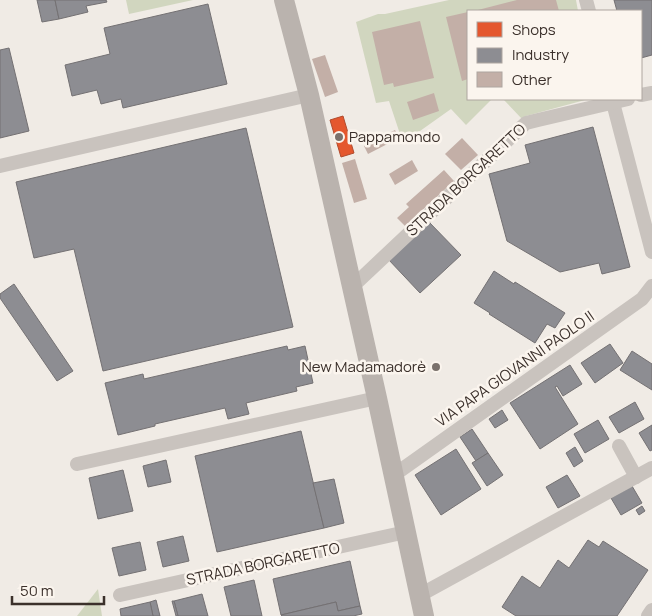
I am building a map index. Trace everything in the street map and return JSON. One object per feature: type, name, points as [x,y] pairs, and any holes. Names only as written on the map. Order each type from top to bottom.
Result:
[{"type":"street","points":[[284,0],[309,95],[378,398],[424,616]]},
{"type":"street","points":[[0,166],[309,95]]},
{"type":"street","points":[[612,101],[652,252]]},
{"type":"street","name":"STRADA BORGARETTO","points":[[352,287],[526,123],[612,101]]},
{"type":"street","name":"VIA PAPA GIOVANNI PAOLO II","points":[[394,475],[642,299],[652,286]]},
{"type":"street","points":[[76,464],[378,398]]},
{"type":"street","points":[[620,446],[636,477]]},
{"type":"street","points":[[420,595],[652,468]]},
{"type":"street","name":"STRADA BORGARETTO","points":[[120,596],[406,532]]},
{"type":"street","points":[[648,616],[652,610]]},
{"type":"green space","points":[[126,0],[193,0],[129,14]]},
{"type":"green space","points":[[449,0],[576,0],[578,10],[467,10],[467,100],[491,100],[466,125],[451,109],[420,131],[401,137],[389,101],[376,103],[356,22],[378,14]]},
{"type":"green space","points":[[504,100],[585,100],[526,116],[522,119]]},
{"type":"green space","points":[[98,589],[102,616],[77,616]]},
{"type":"building: Shops","points":[[343,116],[354,153],[341,157],[330,120]]},
{"type":"building: Industry","points":[[37,0],[55,0],[59,19],[42,22]]},
{"type":"building: Industry","points":[[55,0],[106,0],[107,2],[86,6],[88,12],[59,19]]},
{"type":"building: Industry","points":[[614,0],[652,0],[652,55],[642,58],[642,10],[617,10]]},
{"type":"building: Industry","points":[[208,4],[227,84],[123,108],[121,99],[101,104],[97,90],[72,96],[65,65],[110,54],[104,28]]},
{"type":"building: Industry","points":[[9,48],[29,131],[0,138],[0,50]]},
{"type":"building: Industry","points":[[593,127],[630,267],[602,274],[599,263],[560,272],[507,241],[489,174],[530,163],[525,145]]},
{"type":"building: Industry","points":[[246,128],[293,327],[103,371],[74,249],[34,258],[16,182]]},
{"type":"building: Industry","points":[[428,221],[461,255],[420,293],[388,259]]},
{"type":"building: Industry","points":[[494,271],[565,313],[555,328],[547,324],[535,343],[474,303]]},
{"type":"building: Industry","points":[[14,284],[73,371],[57,381],[0,298],[0,294]]},
{"type":"building: Industry","points":[[610,344],[623,363],[595,383],[581,363]]},
{"type":"building: Industry","points":[[287,346],[288,350],[305,346],[313,383],[296,387],[297,391],[246,403],[249,414],[228,419],[225,408],[155,424],[155,426],[118,435],[105,383],[143,374],[144,379]]},
{"type":"building: Industry","points":[[632,351],[652,364],[652,390],[620,370]]},
{"type":"building: Industry","points":[[570,365],[582,384],[563,396],[557,386],[555,387],[578,424],[540,449],[510,403]]},
{"type":"building: Industry","points":[[635,402],[644,419],[619,433],[609,417]]},
{"type":"building: Industry","points":[[502,410],[508,420],[495,428],[489,419]]},
{"type":"building: Industry","points":[[598,420],[609,439],[585,453],[574,434]]},
{"type":"building: Industry","points":[[652,425],[652,450],[650,451],[639,433]]},
{"type":"building: Industry","points":[[472,429],[488,453],[476,461],[460,437]]},
{"type":"building: Industry","points":[[301,431],[324,528],[217,552],[195,456]]},
{"type":"building: Industry","points":[[575,447],[583,461],[574,467],[566,453]]},
{"type":"building: Industry","points":[[456,449],[481,489],[441,515],[415,475]]},
{"type":"building: Industry","points":[[488,453],[503,475],[487,486],[472,463]]},
{"type":"building: Industry","points":[[166,460],[171,482],[148,487],[143,466]]},
{"type":"building: Industry","points":[[123,470],[133,511],[98,519],[89,478]]},
{"type":"building: Industry","points":[[567,475],[580,496],[558,508],[546,487]]},
{"type":"building: Industry","points":[[334,479],[344,523],[324,528],[313,483]]},
{"type":"building: Industry","points":[[632,486],[642,503],[621,515],[611,498]]},
{"type":"building: Industry","points":[[642,506],[645,511],[639,515],[636,510]]},
{"type":"building: Industry","points":[[183,536],[189,561],[163,567],[157,542]]},
{"type":"building: Industry","points":[[588,540],[599,547],[603,541],[648,570],[617,616],[516,616],[502,607],[522,576],[540,588],[558,560],[569,568]]},
{"type":"building: Industry","points":[[140,542],[146,570],[119,576],[112,548]]},
{"type":"building: Industry","points":[[350,561],[360,606],[338,611],[336,602],[281,615],[273,579]]},
{"type":"building: Industry","points":[[254,580],[262,616],[231,616],[224,587]]},
{"type":"building: Industry","points":[[202,594],[208,616],[178,616],[174,601]]},
{"type":"building: Industry","points":[[156,600],[160,616],[153,616],[150,602]]},
{"type":"building: Industry","points":[[172,601],[174,601],[178,616],[176,616]]},
{"type":"building: Industry","points":[[150,602],[153,616],[121,616],[120,609]]},
{"type":"building: Industry","points":[[336,602],[338,611],[360,606],[362,614],[353,616],[281,615]]},
{"type":"building: Other","points":[[517,0],[556,0],[559,10],[478,10]]},
{"type":"building: Other","points":[[467,12],[467,79],[462,81],[446,17]]},
{"type":"building: Other","points":[[420,21],[434,78],[394,87],[393,83],[384,85],[372,32]]},
{"type":"building: Other","points":[[325,55],[338,92],[325,97],[312,59]]},
{"type":"building: Other","points":[[434,93],[439,111],[413,120],[407,102]]},
{"type":"building: Other","points":[[395,130],[399,138],[368,154],[364,146]]},
{"type":"building: Other","points":[[462,138],[478,155],[461,170],[445,154]]},
{"type":"building: Other","points":[[355,159],[367,199],[354,203],[342,163]]},
{"type":"building: Other","points":[[412,160],[418,171],[395,185],[389,174]]},
{"type":"building: Other","points":[[444,170],[454,181],[405,226],[397,218],[409,207],[406,204]]},
{"type":"place","name":"Pappamondo","points":[[339,137]]},
{"type":"place","name":"New Madamadorè","points":[[436,367]]}]
